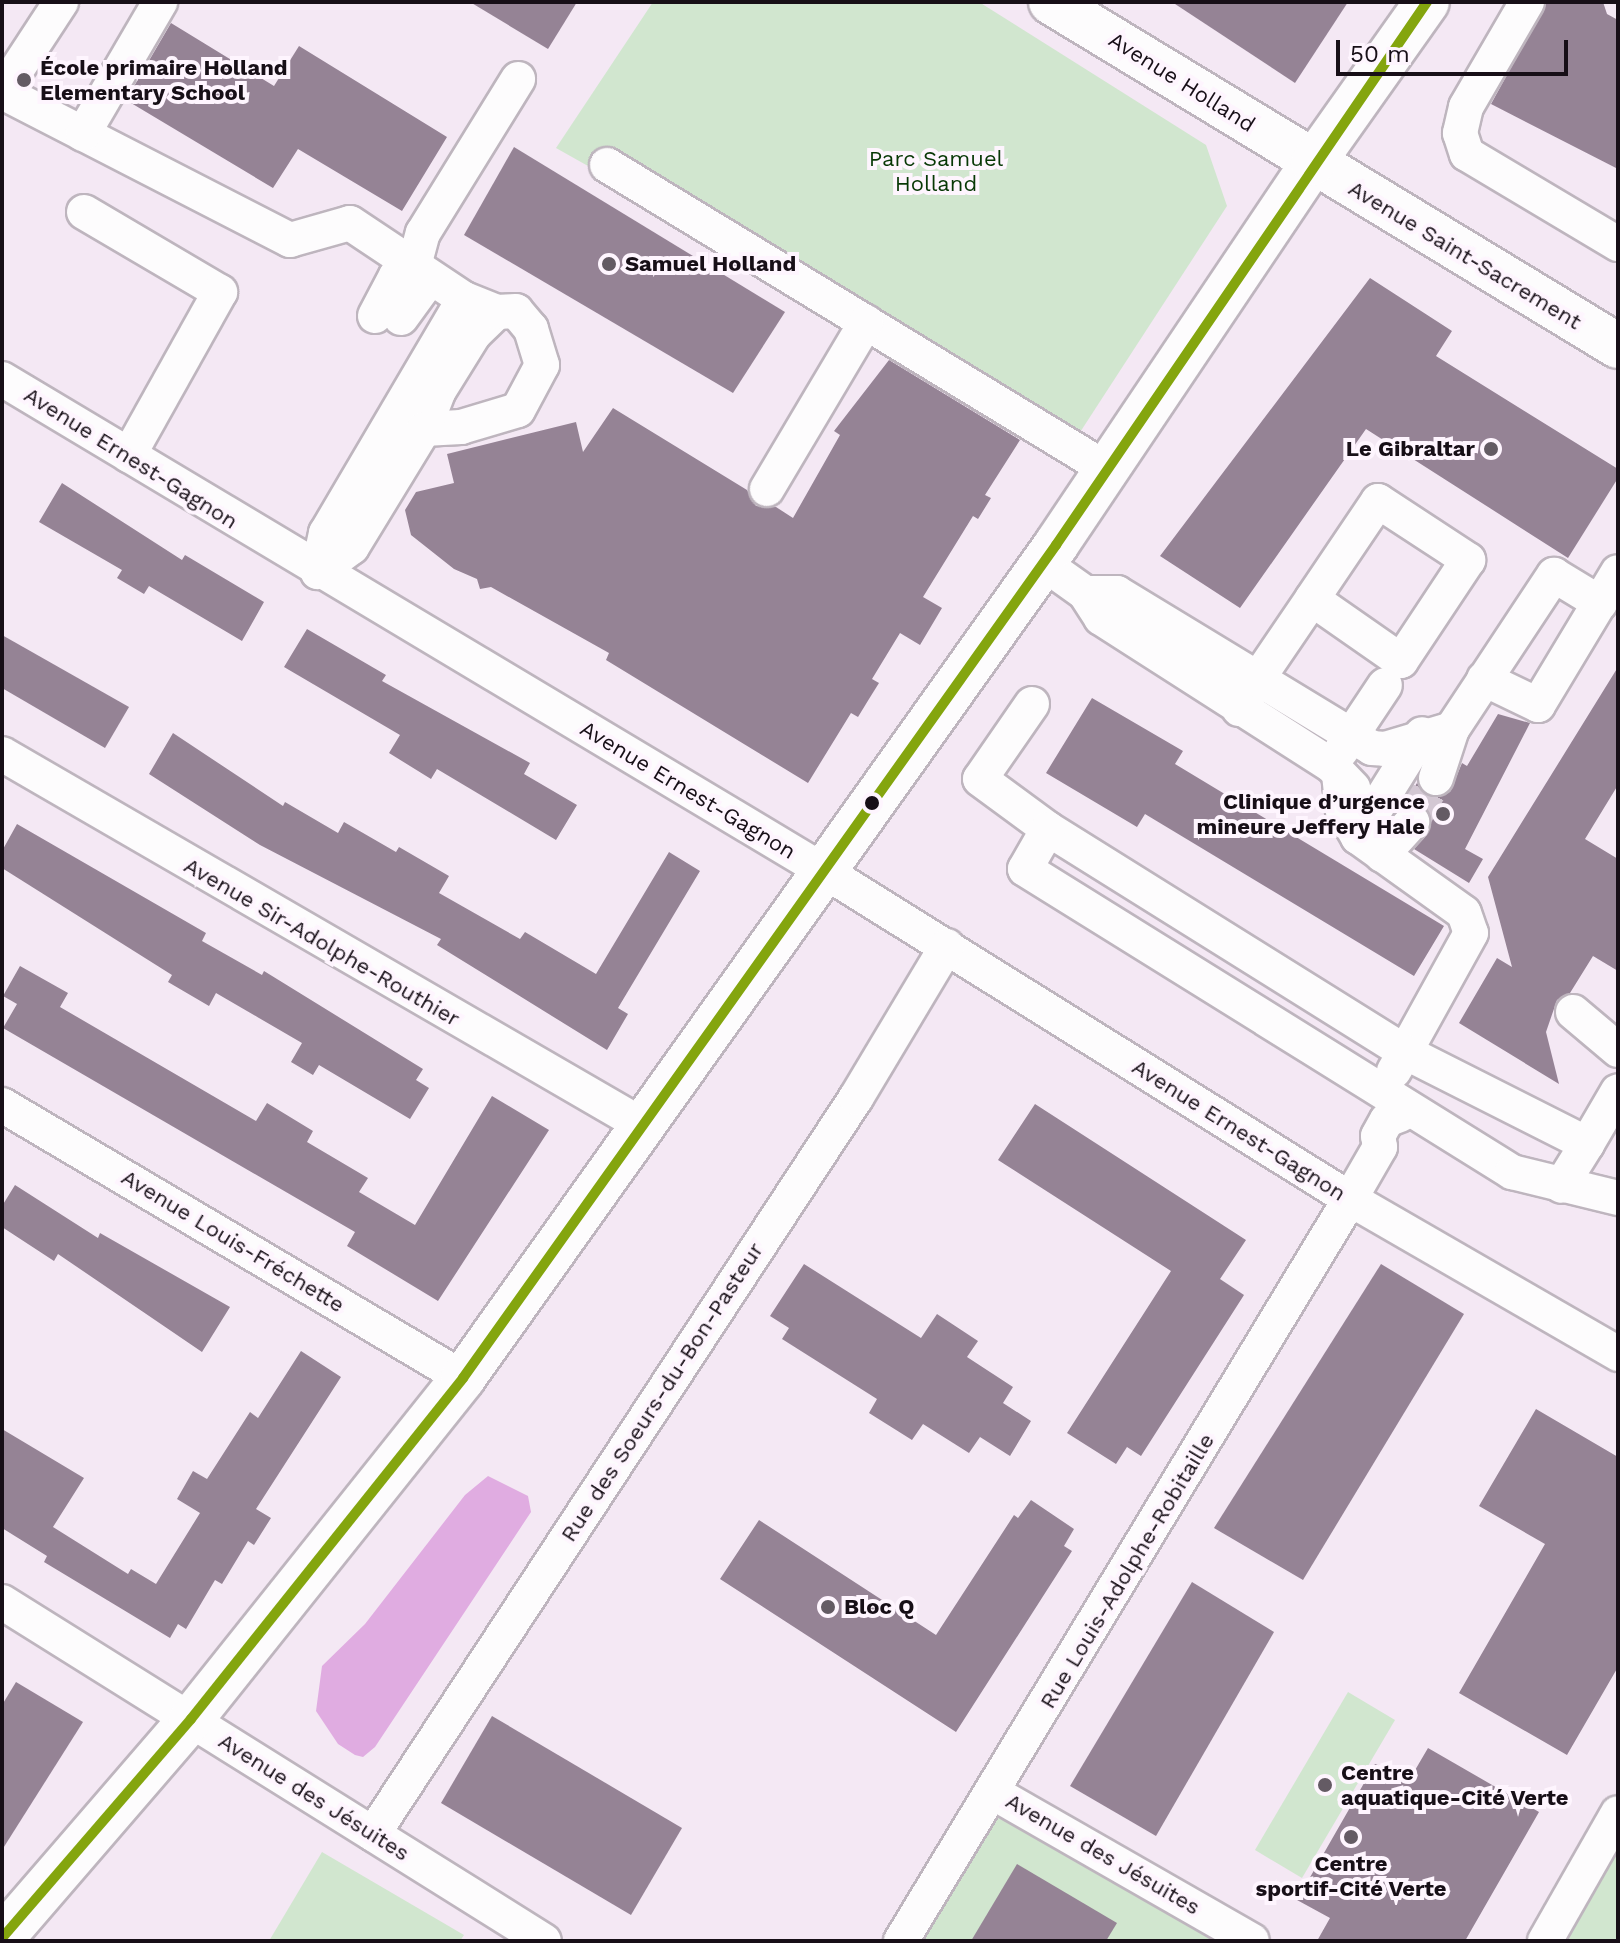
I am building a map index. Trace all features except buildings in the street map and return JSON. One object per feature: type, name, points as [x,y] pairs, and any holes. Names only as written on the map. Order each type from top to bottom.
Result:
[{"type":"main road","name":"Avenue Holland","points":[[1051,2],[1313,163]]},
{"type":"main road","points":[[2,1938],[191,1719],[463,1378],[1043,563],[1313,163],[1427,2]]},
{"type":"main road","name":"Avenue Saint-Sacrement","points":[[1313,163],[1618,346]]},
{"type":"street","points":[[61,2],[2,92],[290,240],[350,223],[415,262],[464,299],[486,323]]},
{"type":"street","points":[[83,134],[147,33],[160,2]]},
{"type":"street","points":[[1527,2],[1466,107],[1460,133],[1467,154],[1618,244]]},
{"type":"street","points":[[388,317],[396,276],[415,262],[423,233],[518,79]]},
{"type":"street","points":[[607,165],[1105,468]]},
{"type":"street","points":[[84,212],[220,292],[129,455]]},
{"type":"street","points":[[318,572],[326,533],[464,299]]},
{"type":"street","points":[[318,572],[352,547],[424,429],[438,392],[486,323],[516,311],[531,329],[542,365],[518,410],[461,427],[424,429]]},
{"type":"street","points":[[767,489],[866,322]]},
{"type":"street","name":"Avenue Ernest-Gagnon","points":[[2,380],[318,572],[824,871],[1350,1199],[1618,1354]]},
{"type":"street","points":[[1239,709],[1257,680],[1378,501],[1468,560],[1401,661],[1312,599]]},
{"type":"street","points":[[1043,563],[1085,593],[1101,618],[1351,782],[1365,838],[1464,913],[1471,933],[1405,1052],[1395,1105]]},
{"type":"street","points":[[1484,679],[1538,705],[1618,572]]},
{"type":"street","points":[[1365,838],[1429,733],[1484,679],[1554,575],[1600,603]]},
{"type":"street","points":[[1085,593],[1117,593],[1257,680],[1358,737],[1401,726],[1429,733]]},
{"type":"street","points":[[1335,769],[1358,737],[1385,685]]},
{"type":"street","points":[[1032,704],[980,779],[1048,829],[1405,1052],[1587,1144]]},
{"type":"street","points":[[1429,733],[1436,778]]},
{"type":"street","name":"Avenue Sir-Adolphe-Routhier","points":[[2,754],[644,1126]]},
{"type":"street","points":[[1365,838],[1412,822]]},
{"type":"street","points":[[1048,829],[1025,869],[1395,1105],[1512,1172],[1618,1198]]},
{"type":"street","name":"Rue des Soeurs-du-Bon-Pasteur","points":[[373,1834],[856,1098],[947,946]]},
{"type":"street","points":[[1573,1012],[1618,1050]]},
{"type":"street","points":[[1561,1186],[1618,1091]]},
{"type":"street","name":"Avenue Louis-Fréchette","points":[[2,1105],[463,1378]]},
{"type":"street","name":"Rue Louis-Adolphe-Robitaille","points":[[901,1941],[994,1793],[1380,1147],[1394,1143],[1402,1128],[1395,1105]]},
{"type":"street","name":"Avenue des Jésuites","points":[[2,1602],[544,1941]]},
{"type":"street","name":"Avenue des Jésuites","points":[[994,1793],[1252,1941]]},
{"type":"street","points":[[1545,1941],[1618,1813]]},
{"type":"green space","name":"Parc Samuel Holland","points":[[653,2],[979,2],[1206,145],[1227,206],[1075,440],[556,148]]},
{"type":"green space","name":"Centre aquatique-Cité Verte","points":[[1348,1692],[1395,1720],[1302,1878],[1255,1850]]},
{"type":"green space","points":[[994,1793],[1248,1941],[901,1941]]},
{"type":"green space","points":[[1618,1813],[1618,1941],[1545,1941]]},
{"type":"green space","points":[[322,1852],[464,1935],[460,1941],[269,1941]]},
{"type":"shaded area","points":[[488,1476],[528,1496],[531,1512],[375,1747],[363,1757],[355,1755],[338,1744],[316,1711],[322,1666],[365,1624],[465,1495]]},
{"type":"tunnel","points":[[1412,822],[1436,778]]},
{"type":"transit line","points":[[2,1938],[191,1719],[463,1378],[1056,545],[1427,2]]},
{"type":"place","name":"École primaire Holland Elementary School","points":[[24,80]]},
{"type":"place","name":"Samuel Holland","points":[[609,264]]},
{"type":"place","name":"Le Gibraltar","points":[[1491,449]]},
{"type":"place","name":"Clinique d’urgence mineure Jeffery Hale","points":[[1443,814]]},
{"type":"place","name":"Bloc Q","points":[[828,1607]]},
{"type":"place","name":"Centre aquatique-Cité Verte","points":[[1325,1785]]},
{"type":"place","name":"Centre sportif-Cité Verte","points":[[1351,1837]]}]
